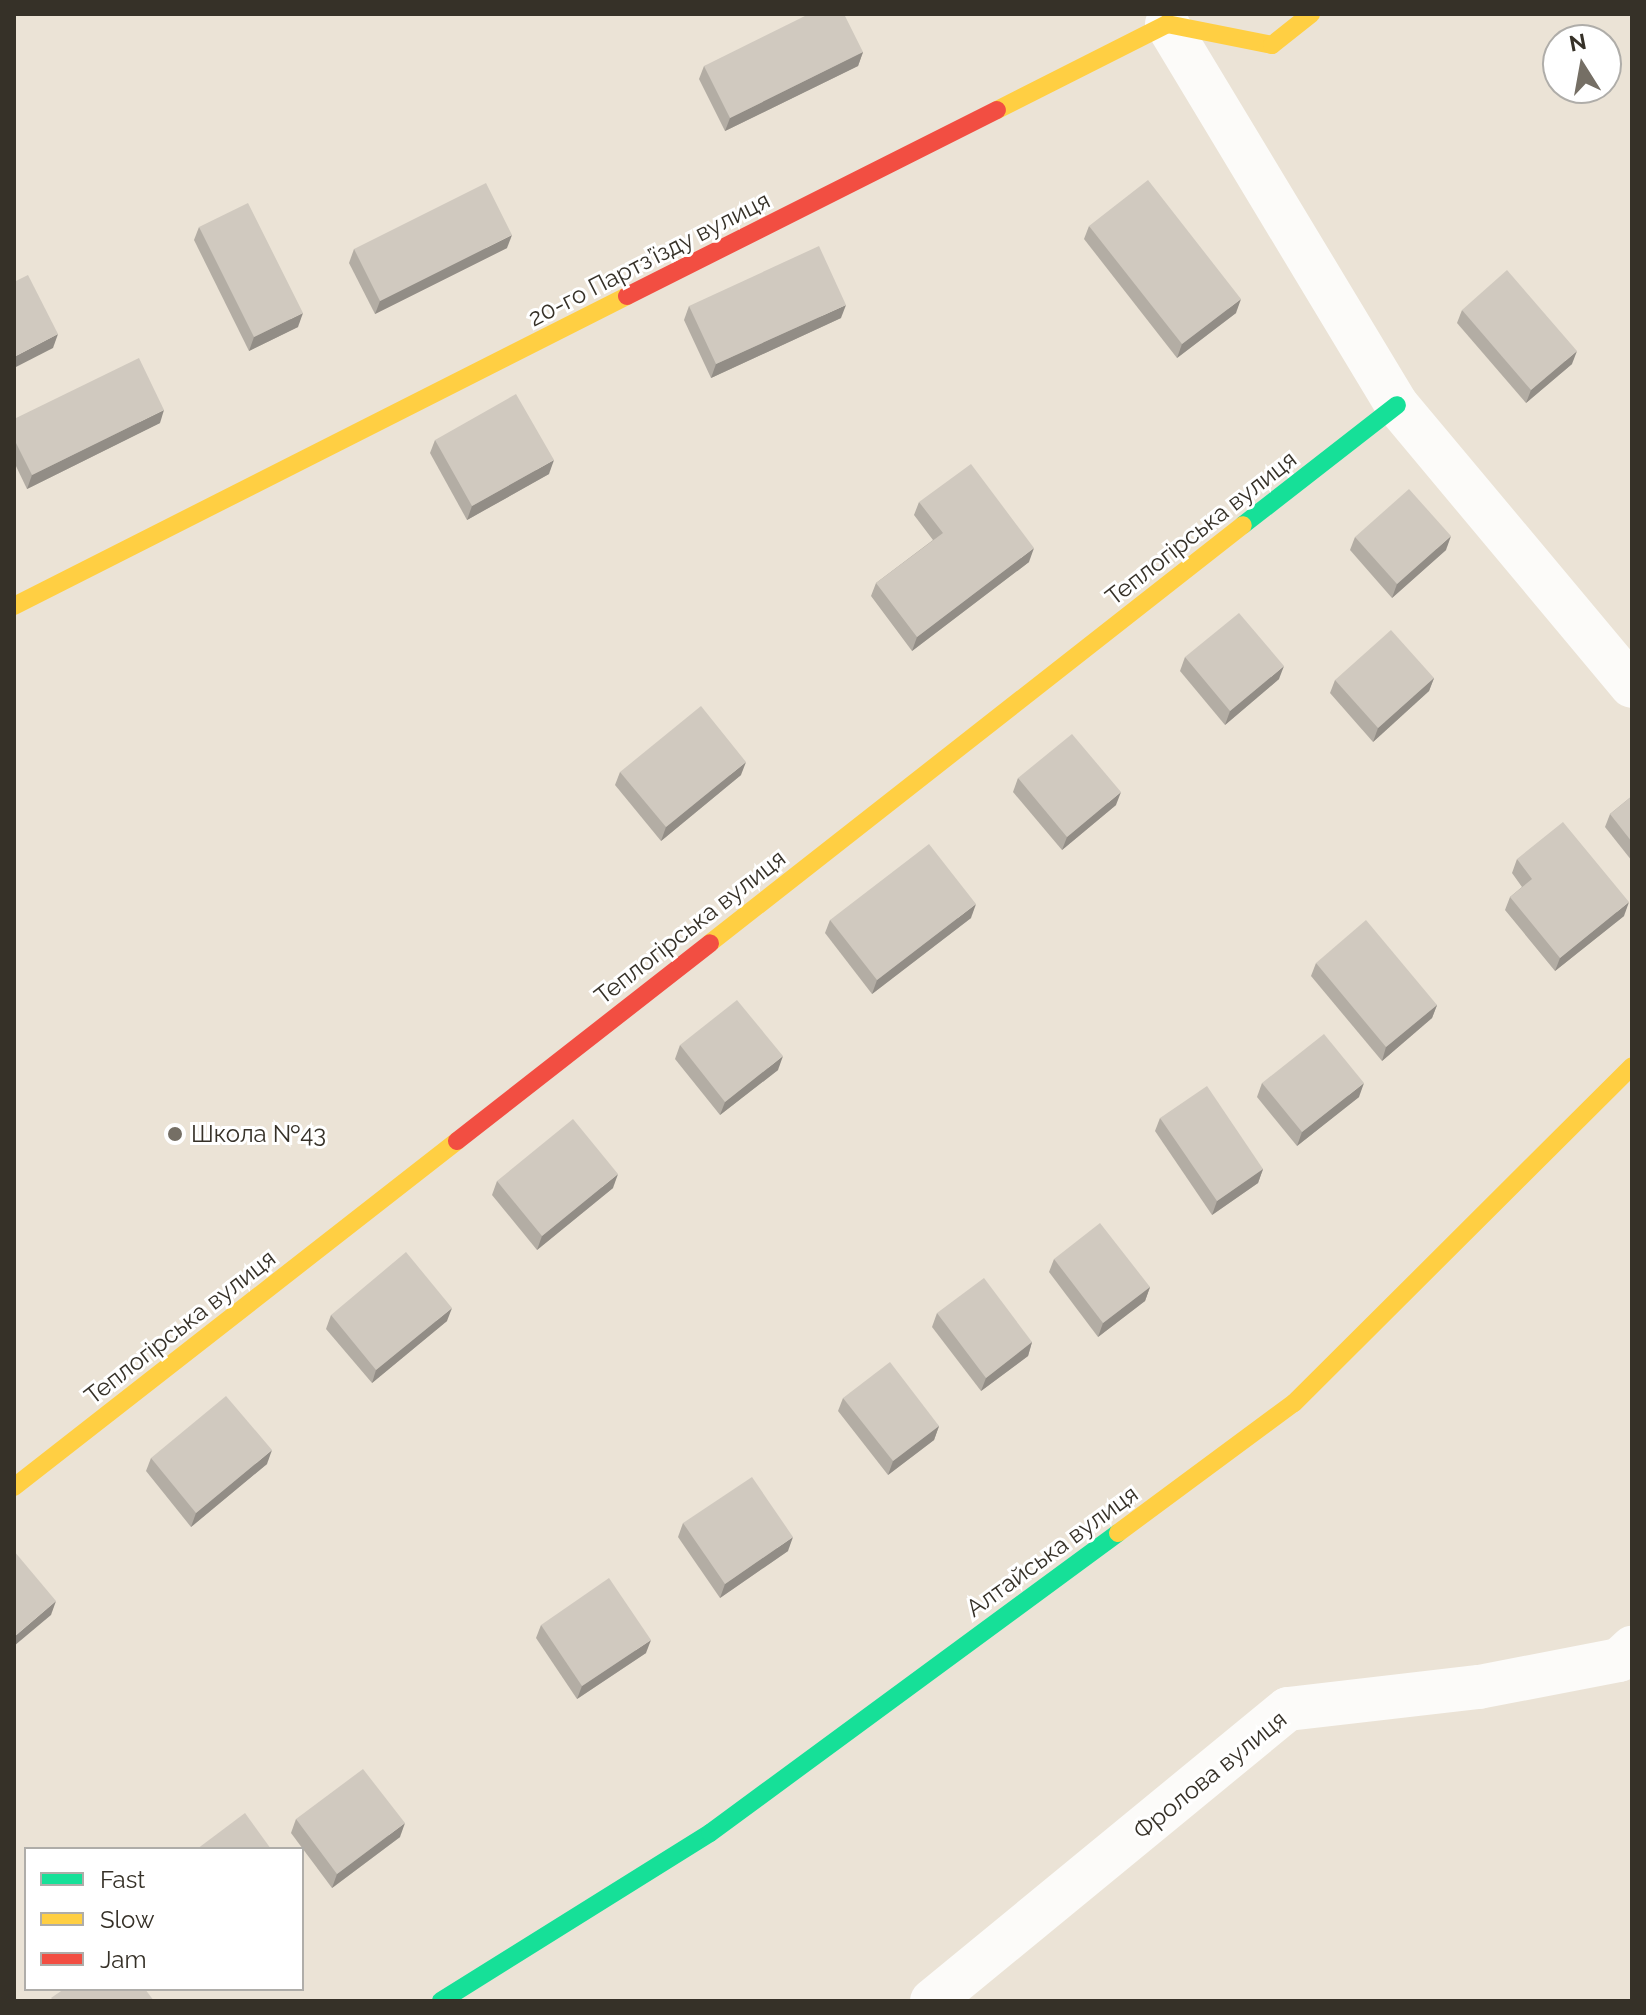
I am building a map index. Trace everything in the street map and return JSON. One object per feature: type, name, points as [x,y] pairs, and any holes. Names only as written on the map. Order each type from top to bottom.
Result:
[{"type":"street","points":[[1167,24],[1272,45],[1311,14]]},
{"type":"street","points":[[1167,24],[1397,405],[1632,686]]},
{"type":"street","name":"20-го Партз’їзду вулиця","points":[[14,606],[1167,24]]},
{"type":"street","name":"Теплогірська вулиця","points":[[14,1487],[1397,405]]},
{"type":"street","name":"Алтайська вулиця","points":[[441,2001],[710,1833],[1294,1403],[1632,1066]]},
{"type":"street","name":"Фролова вулиця","points":[[932,2001],[1288,1709],[1479,1687],[1619,1660],[1632,1648]]},
{"type":"building","points":[[809,14],[844,14],[863,52],[730,118],[704,66]]},
{"type":"building","points":[[1148,180],[1241,299],[1182,344],[1089,226]]},
{"type":"building","points":[[486,183],[512,235],[380,301],[354,249]]},
{"type":"building","points":[[248,203],[303,313],[254,337],[199,227]]},
{"type":"building","points":[[819,246],[846,305],[716,364],[689,306]]},
{"type":"building","points":[[1507,270],[1577,351],[1531,390],[1462,310]]},
{"type":"building","points":[[28,275],[58,334],[14,357],[14,282]]},
{"type":"building","points":[[139,358],[164,410],[32,475],[14,439],[14,419]]},
{"type":"building","points":[[516,394],[554,460],[472,506],[435,440]]},
{"type":"building","points":[[971,464],[1034,548],[917,637],[876,583],[943,533],[919,502]]},
{"type":"building","points":[[1409,489],[1451,536],[1397,584],[1355,537]]},
{"type":"building","points":[[1239,613],[1284,666],[1230,711],[1185,657]]},
{"type":"building","points":[[1391,630],[1434,678],[1378,728],[1335,680]]},
{"type":"building","points":[[701,706],[746,762],[666,827],[620,772]]},
{"type":"building","points":[[1072,734],[1121,792],[1067,837],[1018,778]]},
{"type":"building","points":[[1632,796],[1632,842],[1610,814]]},
{"type":"building","points":[[1563,822],[1629,902],[1560,958],[1510,897],[1532,879],[1517,859]]},
{"type":"building","points":[[929,844],[976,904],[877,980],[830,920]]},
{"type":"building","points":[[1366,920],[1437,1005],[1386,1047],[1316,963]]},
{"type":"building","points":[[737,1000],[783,1056],[725,1102],[680,1045]]},
{"type":"building","points":[[1324,1034],[1364,1083],[1302,1132],[1262,1083]]},
{"type":"building","points":[[1207,1086],[1263,1169],[1217,1201],[1160,1118]]},
{"type":"building","points":[[573,1119],[618,1174],[542,1236],[497,1181]]},
{"type":"building","points":[[1100,1223],[1150,1287],[1103,1323],[1054,1259]]},
{"type":"building","points":[[406,1252],[452,1308],[376,1370],[331,1315]]},
{"type":"building","points":[[984,1278],[1032,1342],[986,1378],[937,1313]]},
{"type":"building","points":[[890,1362],[939,1426],[893,1461],[843,1398]]},
{"type":"building","points":[[226,1396],[272,1450],[196,1513],[151,1458]]},
{"type":"building","points":[[752,1477],[793,1537],[725,1584],[683,1523]]},
{"type":"building","points":[[14,1551],[56,1601],[14,1637]]},
{"type":"building","points":[[609,1578],[651,1640],[582,1686],[541,1625]]},
{"type":"building","points":[[363,1769],[405,1823],[337,1874],[296,1819]]},
{"type":"building","points":[[245,1813],[270,1847],[200,1847]]},
{"type":"building","points":[[61,1991],[146,1991],[154,2001],[54,2001],[51,1998]]},
{"type":"traffic: fast","points":[[1243,525],[1397,405]]},
{"type":"traffic: fast","points":[[441,2001],[710,1833],[1118,1533]]},
{"type":"traffic: slow","points":[[997,110],[1167,24],[1272,45],[1311,14]]},
{"type":"traffic: slow","points":[[14,606],[627,296]]},
{"type":"traffic: slow","points":[[710,943],[1243,525]]},
{"type":"traffic: slow","points":[[1118,1533],[1294,1403],[1632,1066]]},
{"type":"traffic: slow","points":[[14,1487],[457,1141]]},
{"type":"traffic: jam","points":[[627,296],[997,110]]},
{"type":"traffic: jam","points":[[457,1141],[710,943]]},
{"type":"place","name":"Школа №43","points":[[175,1134]]}]
